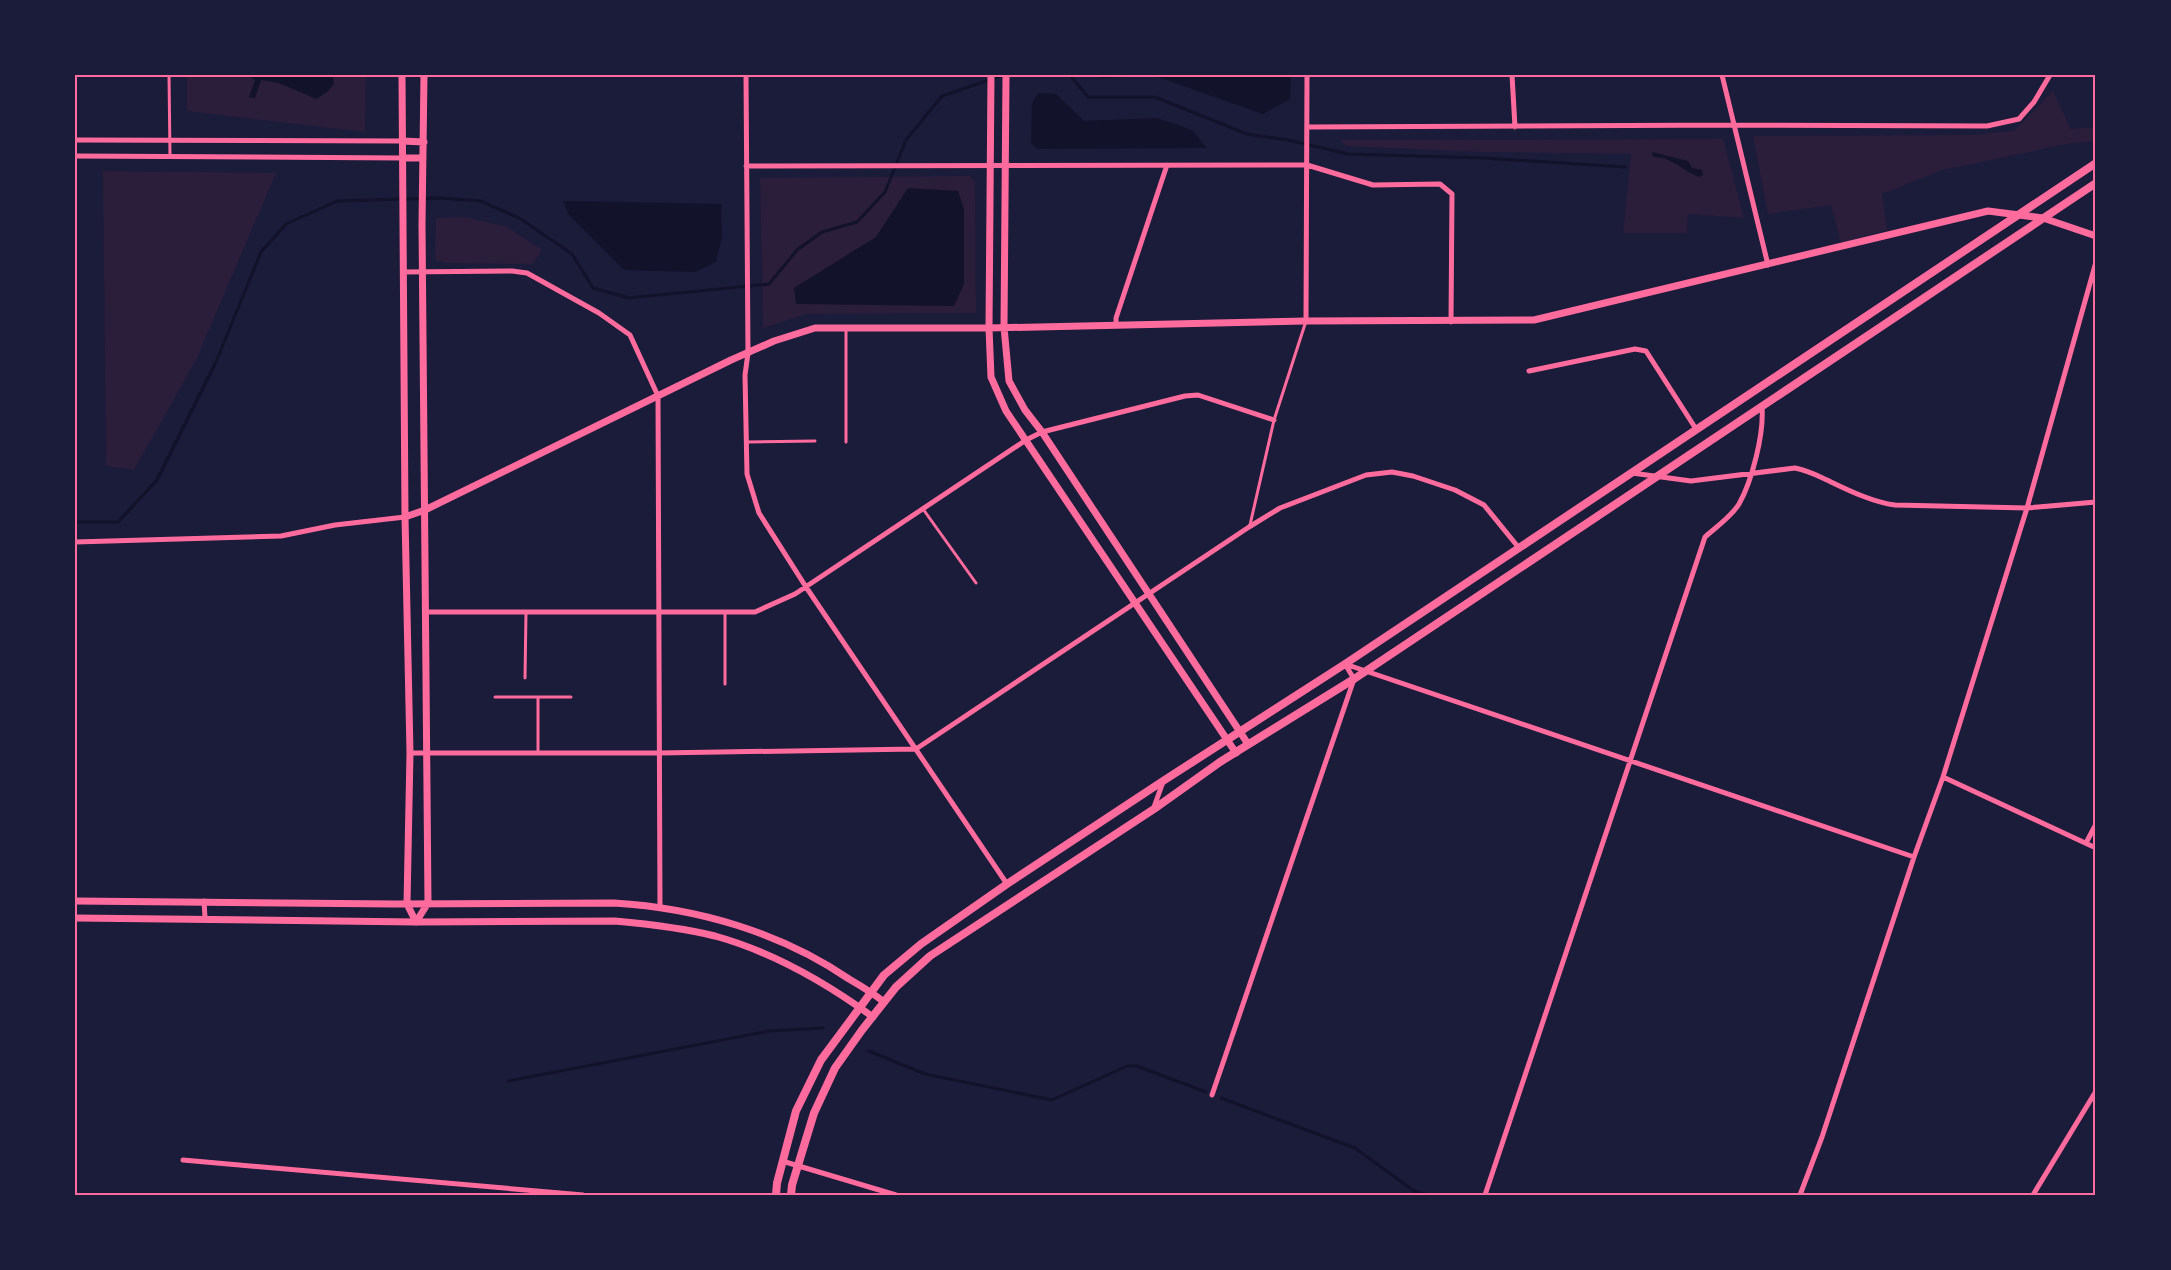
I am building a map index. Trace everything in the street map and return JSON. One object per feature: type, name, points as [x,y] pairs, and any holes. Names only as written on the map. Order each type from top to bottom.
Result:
[{"type":"main road","points":[[776,1195],[782,1161],[796,1111],[821,1060],[848,1020],[884,975],[921,944],[1007,884],[1345,664],[2096,163]]},
{"type":"main road","points":[[791,1195],[814,1113],[835,1068],[896,987],[930,957],[1248,744],[1354,679],[2096,183]]},
{"type":"street","points":[[402,75],[405,518],[410,753],[407,904],[416,922]]},
{"type":"street","points":[[416,922],[428,903],[422,224],[424,75]]},
{"type":"street","points":[[746,75],[747,474],[759,513],[806,587],[1007,884]]},
{"type":"street","points":[[991,75],[989,328],[991,377],[1006,411],[1136,601],[1236,753]]},
{"type":"street","points":[[1006,75],[1004,327],[1009,381],[1025,410],[1042,432],[1248,744]]},
{"type":"street","points":[[1306,321],[1307,75]]},
{"type":"street","points":[[1512,75],[1515,128]]},
{"type":"street","points":[[1722,75],[1768,265]]},
{"type":"street","points":[[1307,128],[1987,126],[2019,119],[2034,102],[2049,75]]},
{"type":"street","points":[[75,140],[424,142]]},
{"type":"street","points":[[75,156],[423,159]]},
{"type":"street","points":[[1116,325],[1116,318],[1167,165]]},
{"type":"street","points":[[746,166],[1307,165],[1373,185],[1440,184],[1452,194],[1451,322]]},
{"type":"street","points":[[75,542],[281,536],[335,525],[405,518],[748,353],[774,341],[814,328],[989,328],[1306,321],[1534,320],[1988,212],[2043,218],[2096,236]]},
{"type":"street","points":[[1800,1195],[1822,1137],[1914,857],[1943,777],[2027,508],[2096,262]]},
{"type":"street","points":[[403,272],[512,271],[527,273],[599,313],[630,335],[658,396],[660,908]]},
{"type":"street","points":[[1529,371],[1635,349],[1646,351],[1696,429]]},
{"type":"street","points":[[426,612],[755,612],[795,594],[1026,440],[1042,432],[1185,396],[1198,395],[1274,420]]},
{"type":"street","points":[[1485,1195],[1705,537],[1734,510],[1751,473],[1763,421],[1762,408]]},
{"type":"street","points":[[1630,473],[1691,482],[1795,468],[1810,471],[1879,503],[1895,505],[2027,508],[2096,502]]},
{"type":"street","points":[[410,753],[659,753],[916,749],[1249,526],[1280,508],[1366,475],[1392,472],[1413,476],[1455,490],[1484,505],[1519,548]]},
{"type":"street","points":[[1345,664],[1914,857]]},
{"type":"street","points":[[1212,1095],[1354,679],[1345,664]]},
{"type":"street","points":[[1943,777],[2096,848]]},
{"type":"street","points":[[1154,809],[1163,781]]},
{"type":"street","points":[[2086,843],[2096,824]]},
{"type":"street","points":[[75,901],[614,903],[660,908],[700,915],[749,929],[796,948],[836,969],[884,1002]]},
{"type":"street","points":[[204,902],[205,918]]},
{"type":"street","points":[[75,918],[416,922],[615,921],[714,936],[772,956],[841,993],[873,1017]]},
{"type":"street","points":[[2033,1195],[2096,1091]]},
{"type":"street","points":[[183,1160],[583,1195]]},
{"type":"street","points":[[782,1161],[896,1195]]},
{"type":"lane","points":[[169,75],[170,156]]},
{"type":"lane","points":[[1249,526],[1274,420],[1306,321]]},
{"type":"lane","points":[[846,328],[846,442]]},
{"type":"lane","points":[[747,442],[815,441]]},
{"type":"lane","points":[[923,509],[976,583]]},
{"type":"lane","points":[[525,678],[526,612]]},
{"type":"lane","points":[[725,612],[725,684]]},
{"type":"lane","points":[[495,697],[571,697]]},
{"type":"lane","points":[[538,697],[538,752]]},
{"type":"shaded area","points":[[187,75],[366,75],[365,132],[187,111]]},
{"type":"shaded area","points":[[247,75],[333,75],[334,84],[316,99],[279,83],[261,80],[255,98],[249,97],[255,80]]},
{"type":"shaded area","points":[[1097,75],[1291,75],[1290,99],[1263,114],[1155,76],[1100,78]]},
{"type":"shaded area","points":[[2053,91],[2071,129],[2096,127],[2096,141],[2072,143],[1942,170],[1882,194],[1887,230],[1841,243],[1831,205],[1768,214],[1753,136],[1969,135],[2014,131]]},
{"type":"shaded area","points":[[1038,93],[1056,94],[1084,121],[1157,118],[1192,130],[1207,148],[1037,149],[1031,143],[1032,104]]},
{"type":"shaded area","points":[[1723,139],[1744,218],[1688,214],[1687,233],[1623,233],[1631,154],[1484,152],[1346,146],[1340,140]]},
{"type":"shaded area","points":[[1652,152],[1688,161],[1692,168],[1702,170],[1703,175],[1699,177],[1671,161],[1653,157]]},
{"type":"shaded area","points":[[103,171],[276,173],[196,360],[134,470],[106,466]]},
{"type":"shaded area","points":[[970,176],[975,182],[976,313],[806,314],[763,328],[760,178]]},
{"type":"shaded area","points":[[908,188],[958,191],[964,209],[964,284],[954,306],[796,304],[794,288],[876,237]]},
{"type":"shaded area","points":[[563,201],[721,204],[722,237],[716,262],[695,272],[624,270],[569,215]]},
{"type":"shaded area","points":[[466,217],[507,227],[542,250],[533,264],[446,263],[435,260],[436,218]]},
{"type":"waterway","points":[[75,522],[118,522],[157,480],[216,362],[261,252],[286,224],[337,201],[440,198],[481,201],[521,219],[572,254],[593,288],[629,298],[769,284],[797,250],[822,232],[857,222],[885,192],[906,140],[942,96],[1004,75]]},
{"type":"waterway","points":[[1070,75],[1088,97],[1155,97],[1247,134],[1288,140],[1348,154],[1483,158],[1625,167]]},
{"type":"waterway","points":[[508,1081],[769,1031],[823,1028]]},
{"type":"waterway","points":[[869,1051],[925,1074],[1052,1100],[1127,1066],[1137,1066],[1206,1092]]},
{"type":"waterway","points":[[1221,1098],[1355,1148],[1414,1191],[1429,1195]]}]
